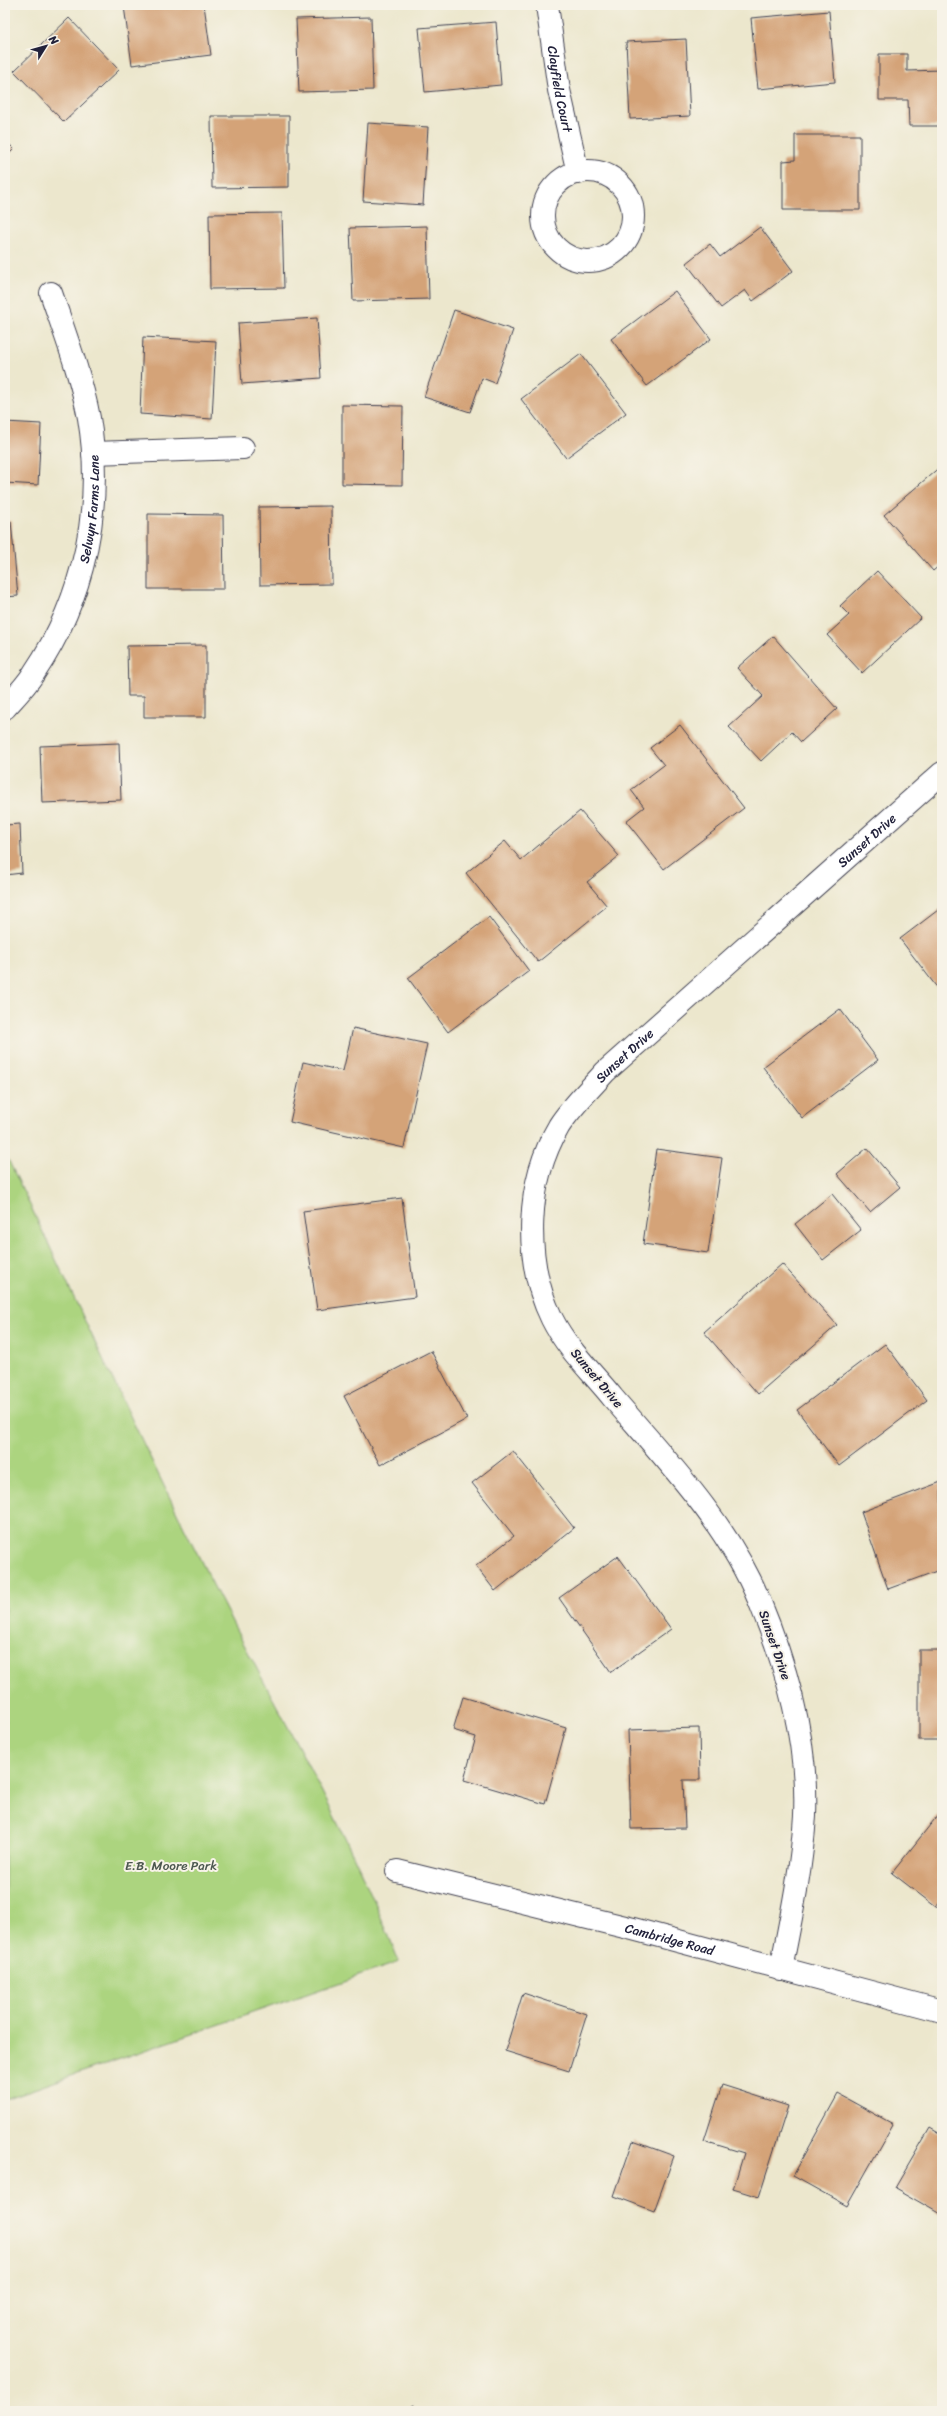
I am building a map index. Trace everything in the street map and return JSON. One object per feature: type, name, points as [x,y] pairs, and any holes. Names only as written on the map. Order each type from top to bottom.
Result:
[{"type":"street","name":"Clayfield Court","points":[[547,5],[559,90],[578,173]]},
{"type":"street","points":[[599,172],[613,179],[625,190],[631,202],[634,216],[631,230],[620,248],[603,260],[588,262],[575,259],[562,253],[552,243],[545,229],[543,213],[547,198],[555,185],[568,176],[578,173],[599,172]]},
{"type":"street","name":"Selwyn Farms Lane","points":[[5,708],[34,675],[70,606],[88,550],[93,510],[93,453],[89,418],[80,379],[51,293]]},
{"type":"street","points":[[93,453],[243,448]]},
{"type":"street","name":"Sunset Drive","points":[[781,1969],[798,1882],[805,1814],[804,1778],[795,1716],[785,1674],[759,1600],[742,1566],[702,1502],[603,1386],[578,1360],[552,1318],[536,1272],[531,1242],[535,1194],[549,1146],[560,1124],[605,1072],[942,773]]},
{"type":"street","name":"Cambridge Road","points":[[397,1871],[633,1929],[942,2011]]},
{"type":"path","points":[[412,2406],[416,2411]]},
{"type":"green space","name":"E.B. Moore Park","points":[[5,1153],[211,1581],[358,1864],[399,1962],[5,2099]]},
{"type":"building","points":[[204,5],[211,55],[132,65],[124,6]]},
{"type":"building","points":[[829,11],[835,82],[758,89],[751,18]]},
{"type":"building","points":[[371,17],[373,90],[299,92],[296,19]]},
{"type":"building","points":[[69,18],[119,70],[64,122],[14,71]]},
{"type":"building","points":[[496,22],[501,85],[425,92],[419,28]]},
{"type":"building","points":[[686,39],[690,116],[630,119],[626,42]]},
{"type":"building","points":[[879,54],[907,54],[907,71],[942,70],[942,126],[909,126],[908,100],[879,100]]},
{"type":"building","points":[[211,116],[289,116],[289,187],[212,188]]},
{"type":"building","points":[[368,123],[428,127],[423,205],[363,201]]},
{"type":"building","points":[[795,135],[860,135],[860,210],[783,210],[783,161],[795,160]]},
{"type":"building","points":[[5,140],[14,149],[5,158]]},
{"type":"building","points":[[282,213],[284,288],[210,289],[209,214]]},
{"type":"building","points":[[427,226],[429,299],[353,301],[350,228]]},
{"type":"building","points":[[760,227],[793,271],[753,301],[745,290],[721,308],[686,263],[710,244],[720,257]]},
{"type":"building","points":[[675,291],[711,339],[647,386],[611,339]]},
{"type":"building","points":[[454,310],[513,330],[495,383],[482,378],[470,412],[424,397]]},
{"type":"building","points":[[317,318],[321,378],[242,384],[238,323]]},
{"type":"building","points":[[143,337],[216,341],[212,419],[140,414]]},
{"type":"building","points":[[581,354],[626,413],[566,458],[521,399]]},
{"type":"building","points":[[342,405],[403,406],[402,485],[342,484]]},
{"type":"building","points":[[5,422],[41,424],[38,485],[5,483]]},
{"type":"building","points":[[942,465],[942,563],[933,571],[884,515]]},
{"type":"building","points":[[331,506],[332,584],[260,585],[259,507]]},
{"type":"building","points":[[148,514],[223,515],[224,589],[148,589]]},
{"type":"building","points":[[11,521],[18,596],[5,597],[5,522]]},
{"type":"building","points":[[877,571],[921,618],[862,673],[827,635],[849,615],[840,606]]},
{"type":"building","points":[[773,636],[837,709],[801,742],[792,732],[761,761],[729,727],[763,696],[737,668]]},
{"type":"building","points":[[206,645],[206,717],[144,717],[144,696],[128,696],[127,646]]},
{"type":"building","points":[[680,725],[744,808],[664,869],[626,821],[644,807],[631,790],[664,765],[650,748]]},
{"type":"building","points":[[119,743],[121,800],[42,803],[40,746]]},
{"type":"building","points":[[580,811],[619,856],[587,882],[607,906],[538,962],[466,873],[505,841],[521,860]]},
{"type":"building","points":[[20,824],[22,873],[5,875],[5,825]]},
{"type":"building","points":[[942,907],[942,994],[900,939]]},
{"type":"building","points":[[489,917],[529,971],[448,1032],[408,978]]},
{"type":"building","points":[[840,1009],[878,1060],[802,1118],[763,1067]]},
{"type":"building","points":[[353,1028],[427,1044],[404,1148],[290,1122],[303,1062],[343,1071]]},
{"type":"building","points":[[867,1148],[900,1187],[870,1212],[837,1174]]},
{"type":"building","points":[[656,1149],[722,1158],[708,1253],[643,1244]]},
{"type":"building","points":[[832,1194],[861,1230],[823,1260],[795,1224]]},
{"type":"building","points":[[402,1198],[415,1297],[317,1310],[303,1211]]},
{"type":"building","points":[[782,1264],[837,1325],[758,1394],[704,1332]]},
{"type":"building","points":[[885,1344],[927,1400],[839,1466],[797,1410]]},
{"type":"building","points":[[431,1351],[467,1419],[380,1465],[344,1396]]},
{"type":"building","points":[[513,1451],[574,1528],[495,1591],[476,1566],[514,1536],[472,1483]]},
{"type":"building","points":[[941,1482],[942,1569],[888,1589],[861,1512]]},
{"type":"building","points":[[618,1556],[671,1629],[611,1672],[559,1598]]},
{"type":"building","points":[[919,1650],[942,1650],[942,1740],[919,1740]]},
{"type":"building","points":[[463,1697],[566,1728],[545,1804],[464,1780],[476,1737],[453,1730]]},
{"type":"building","points":[[699,1728],[700,1780],[683,1780],[685,1828],[631,1829],[628,1730]]},
{"type":"building","points":[[942,1810],[942,1900],[936,1907],[892,1873]]},
{"type":"building","points":[[523,1993],[587,2014],[569,2071],[505,2051]]},
{"type":"building","points":[[722,2085],[788,2106],[759,2197],[733,2189],[744,2153],[704,2141]]},
{"type":"building","points":[[838,2094],[893,2124],[847,2206],[793,2176]]},
{"type":"building","points":[[930,2128],[942,2135],[942,2215],[895,2188]]},
{"type":"building","points":[[633,2141],[674,2156],[654,2211],[614,2196]]}]
